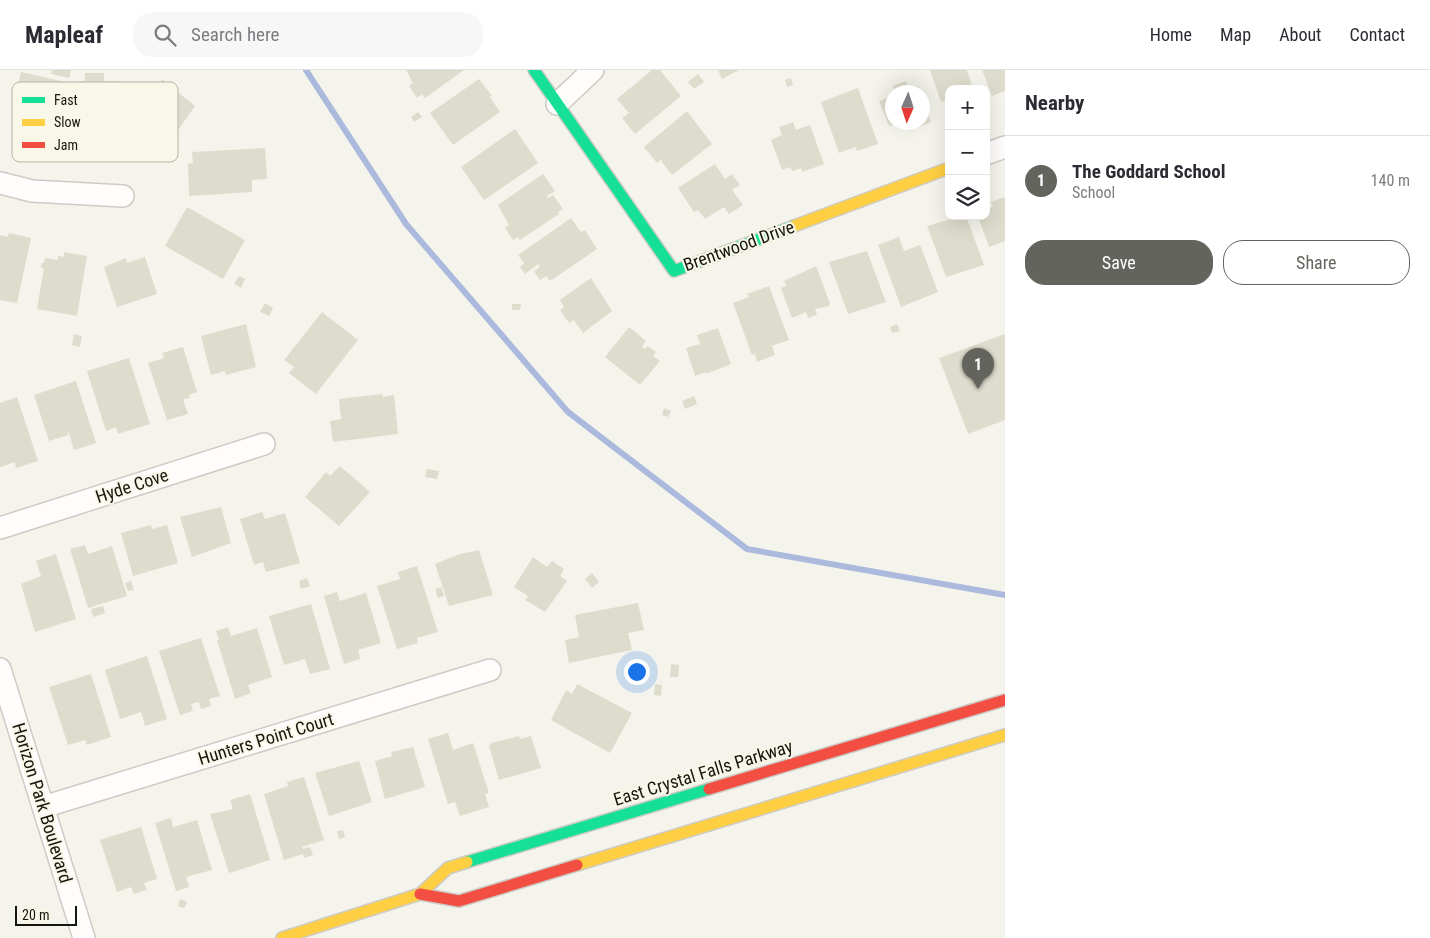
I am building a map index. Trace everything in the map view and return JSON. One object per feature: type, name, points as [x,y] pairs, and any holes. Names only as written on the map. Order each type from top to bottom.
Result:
[{"type":"main road","name":"Brentwood Drive","points":[[534,70],[674,270],[945,169]]},
{"type":"main road","name":"East Crystal Falls Parkway","points":[[282,938],[420,894],[448,868],[1005,700]]},
{"type":"main road","name":"East Crystal Falls Parkway","points":[[420,894],[458,901],[1005,735]]},
{"type":"street","points":[[557,104],[593,70]]},
{"type":"street","points":[[990,153],[1005,148]]},
{"type":"street","points":[[0,183],[32,191],[123,196]]},
{"type":"street","name":"Hyde Cove","points":[[0,528],[264,444]]},
{"type":"street","name":"Horizon Park Boulevard","points":[[0,669],[84,938]]},
{"type":"street","name":"Hunters Point Court","points":[[43,807],[490,670]]},
{"type":"building","points":[[52,70],[71,70],[69,78],[51,74]]},
{"type":"building","points":[[406,70],[464,70],[425,98],[422,94],[417,98],[409,86],[413,83]]},
{"type":"building","points":[[652,70],[660,70],[681,96],[635,134],[622,118],[629,113],[617,99]]},
{"type":"building","points":[[718,70],[739,70],[722,79]]},
{"type":"building","points":[[930,70],[967,70],[972,85],[945,85],[945,100],[941,102]]},
{"type":"building","points":[[982,70],[1005,70],[1005,91],[992,96],[990,85],[988,85]]},
{"type":"building","points":[[21,72],[65,82],[19,82]]},
{"type":"building","points":[[85,73],[104,73],[104,81],[119,82],[79,82],[85,81]]},
{"type":"building","points":[[698,74],[704,82],[694,89],[688,82]]},
{"type":"building","points":[[791,78],[793,85],[787,87],[785,80]]},
{"type":"building","points":[[479,79],[492,96],[490,97],[500,112],[453,145],[430,113]]},
{"type":"building","points":[[906,81],[908,85],[896,85]]},
{"type":"building","points":[[858,88],[878,144],[857,151],[855,147],[839,153],[821,102]]},
{"type":"building","points":[[178,92],[195,106],[178,130]]},
{"type":"building","points":[[885,99],[885,116],[879,101]]},
{"type":"building","points":[[687,111],[712,144],[672,175],[662,162],[662,159],[657,163],[644,147]]},
{"type":"building","points":[[418,112],[422,117],[414,122],[411,117]]},
{"type":"building","points":[[793,122],[796,130],[810,125],[824,164],[802,172],[801,168],[792,171],[790,167],[782,170],[771,140],[782,135],[779,127]]},
{"type":"building","points":[[515,129],[538,163],[484,200],[461,167]]},
{"type":"building","points":[[265,148],[267,179],[252,180],[252,192],[189,196],[188,164],[193,163],[192,152]]},
{"type":"building","points":[[715,164],[725,179],[732,174],[740,185],[732,190],[743,205],[729,214],[724,207],[705,219],[698,210],[694,212],[678,188]]},
{"type":"building","points":[[543,174],[555,191],[547,196],[548,198],[553,195],[563,209],[558,212],[559,214],[520,240],[518,237],[513,240],[505,228],[509,225],[498,205]]},
{"type":"building","points":[[1005,197],[1005,241],[989,247],[979,220],[990,220],[990,208],[993,207],[991,202]]},
{"type":"building","points":[[187,207],[245,240],[223,279],[165,246]]},
{"type":"building","points":[[571,218],[581,232],[585,230],[597,249],[550,281],[546,276],[540,280],[534,271],[540,267],[538,264],[525,274],[520,267],[524,263],[518,255]]},
{"type":"building","points":[[948,220],[967,220],[984,265],[946,277],[927,226]]},
{"type":"building","points":[[9,233],[31,238],[17,303],[0,300],[0,235],[8,237]]},
{"type":"building","points":[[899,237],[904,251],[920,245],[938,292],[901,307],[878,245]]},
{"type":"building","points":[[867,251],[886,302],[848,314],[829,262]]},
{"type":"building","points":[[64,252],[87,256],[77,316],[37,309],[44,268],[41,268],[42,263],[44,263],[45,258],[58,260],[58,256],[64,257]]},
{"type":"building","points":[[145,257],[157,294],[117,307],[104,267],[126,258],[127,263]]},
{"type":"building","points":[[816,266],[830,304],[829,306],[815,309],[817,315],[808,318],[806,312],[792,318],[781,288],[786,286],[784,281]]},
{"type":"building","points":[[239,276],[245,279],[241,288],[234,284]]},
{"type":"building","points":[[591,278],[612,311],[583,333],[574,320],[569,323],[560,310],[564,307],[560,300]]},
{"type":"building","points":[[769,286],[789,340],[772,346],[775,355],[757,362],[755,354],[752,355],[733,303],[749,297],[747,294]]},
{"type":"building","points":[[265,303],[273,308],[269,316],[260,312]]},
{"type":"building","points":[[512,304],[521,304],[520,310],[512,310]]},
{"type":"building","points":[[322,312],[358,340],[316,394],[289,373],[294,367],[284,360]]},
{"type":"building","points":[[246,324],[256,367],[226,375],[225,371],[211,375],[201,336]]},
{"type":"building","points":[[897,324],[900,331],[892,333],[890,327]]},
{"type":"building","points":[[629,327],[646,341],[642,346],[645,349],[648,346],[656,352],[653,356],[660,361],[640,385],[605,357]]},
{"type":"building","points":[[718,328],[731,364],[706,374],[706,372],[695,376],[686,348],[700,344],[697,335]]},
{"type":"building","points":[[74,334],[82,336],[80,347],[72,345]]},
{"type":"building","points":[[1005,334],[1005,420],[968,434],[939,358]]},
{"type":"building","points":[[183,347],[197,392],[189,395],[190,398],[183,399],[188,414],[167,420],[148,363],[164,358],[162,353]]},
{"type":"building","points":[[129,358],[150,424],[118,434],[116,427],[106,431],[87,371]]},
{"type":"building","points":[[76,381],[96,443],[74,450],[68,430],[68,435],[49,441],[34,395]]},
{"type":"building","points":[[382,394],[383,397],[394,395],[398,434],[333,442],[330,421],[341,419],[339,399]]},
{"type":"building","points":[[694,396],[697,404],[685,409],[682,401]]},
{"type":"building","points":[[17,397],[38,461],[16,468],[15,462],[0,467],[0,403]]},
{"type":"building","points":[[664,408],[671,411],[668,417],[662,415]]},
{"type":"building","points":[[340,466],[370,492],[339,526],[305,497],[326,472],[330,476]]},
{"type":"building","points":[[427,469],[439,471],[437,479],[425,477]]},
{"type":"building","points":[[221,507],[231,543],[192,557],[180,517]]},
{"type":"building","points":[[262,512],[265,519],[285,513],[300,563],[266,572],[263,562],[254,565],[240,519]]},
{"type":"building","points":[[151,525],[152,529],[167,525],[178,563],[133,576],[121,533]]},
{"type":"building","points":[[85,545],[88,554],[112,546],[127,596],[88,608],[70,549]]},
{"type":"building","points":[[479,550],[493,595],[449,606],[435,564],[460,554]]},
{"type":"building","points":[[56,554],[76,619],[35,632],[21,584],[41,576],[36,561]]},
{"type":"building","points":[[533,557],[547,567],[552,561],[564,569],[560,576],[567,581],[545,612],[525,600],[528,596],[514,587]]},
{"type":"building","points":[[417,566],[438,632],[417,638],[418,643],[397,649],[377,586],[400,579],[398,572]]},
{"type":"building","points":[[592,573],[599,582],[592,588],[585,579]]},
{"type":"building","points":[[307,578],[310,586],[301,589],[299,581]]},
{"type":"building","points":[[131,581],[134,590],[128,591],[125,583]]},
{"type":"building","points":[[441,587],[444,596],[438,598],[435,589]]},
{"type":"building","points":[[337,592],[340,601],[366,593],[381,643],[358,650],[360,659],[344,664],[324,596]]},
{"type":"building","points":[[638,603],[644,630],[628,633],[632,650],[569,663],[565,640],[579,637],[575,615]]},
{"type":"building","points":[[311,604],[330,669],[310,674],[305,659],[284,665],[269,616]]},
{"type":"building","points":[[103,606],[105,613],[93,617],[91,609]]},
{"type":"building","points":[[228,627],[231,636],[257,628],[272,677],[248,685],[251,693],[235,699],[216,631]]},
{"type":"building","points":[[201,638],[220,696],[209,699],[211,706],[201,709],[199,702],[191,704],[193,711],[180,715],[159,651]]},
{"type":"building","points":[[147,656],[167,719],[145,726],[141,712],[120,719],[105,670]]},
{"type":"building","points":[[671,664],[679,665],[678,677],[670,677]]},
{"type":"building","points":[[91,674],[111,737],[87,745],[85,740],[68,745],[49,687]]},
{"type":"building","points":[[577,684],[632,713],[610,753],[551,720],[566,690],[572,694]]},
{"type":"building","points":[[655,684],[662,685],[661,696],[654,695]]},
{"type":"building","points":[[448,733],[453,750],[473,743],[489,793],[485,794],[489,807],[460,816],[455,802],[448,804],[428,739]]},
{"type":"building","points":[[519,736],[520,739],[531,736],[541,768],[499,780],[489,746],[491,743]]},
{"type":"building","points":[[413,747],[425,787],[385,799],[375,761],[392,756],[391,752]]},
{"type":"building","points":[[359,761],[372,802],[329,816],[315,773]]},
{"type":"building","points":[[304,777],[324,840],[302,847],[303,849],[310,847],[313,855],[304,858],[303,854],[284,860],[264,794],[288,786],[287,782]]},
{"type":"building","points":[[250,794],[270,860],[229,873],[210,814],[233,809],[230,800]]},
{"type":"building","points":[[171,818],[173,827],[197,820],[212,870],[186,877],[189,887],[176,891],[155,823]]},
{"type":"building","points":[[141,827],[157,879],[144,883],[147,890],[134,894],[131,887],[117,892],[100,840]]},
{"type":"building","points":[[343,830],[345,837],[339,839],[337,831]]},
{"type":"building","points":[[180,899],[187,902],[184,908],[178,906]]},
{"type":"waterway","points":[[306,70],[406,224],[568,412],[747,549],[1005,595]]},
{"type":"traffic: fast","points":[[534,70],[674,271],[794,226]]},
{"type":"traffic: fast","points":[[467,862],[709,789]]},
{"type":"traffic: slow","points":[[794,226],[945,169]]},
{"type":"traffic: slow","points":[[577,865],[1005,735]]},
{"type":"traffic: slow","points":[[282,938],[420,894],[448,868],[467,862]]},
{"type":"traffic: jam","points":[[709,789],[1005,700]]},
{"type":"traffic: jam","points":[[420,894],[459,901],[577,865]]},
{"type":"place","name":"The Goddard School","points":[[978,389]]}]
